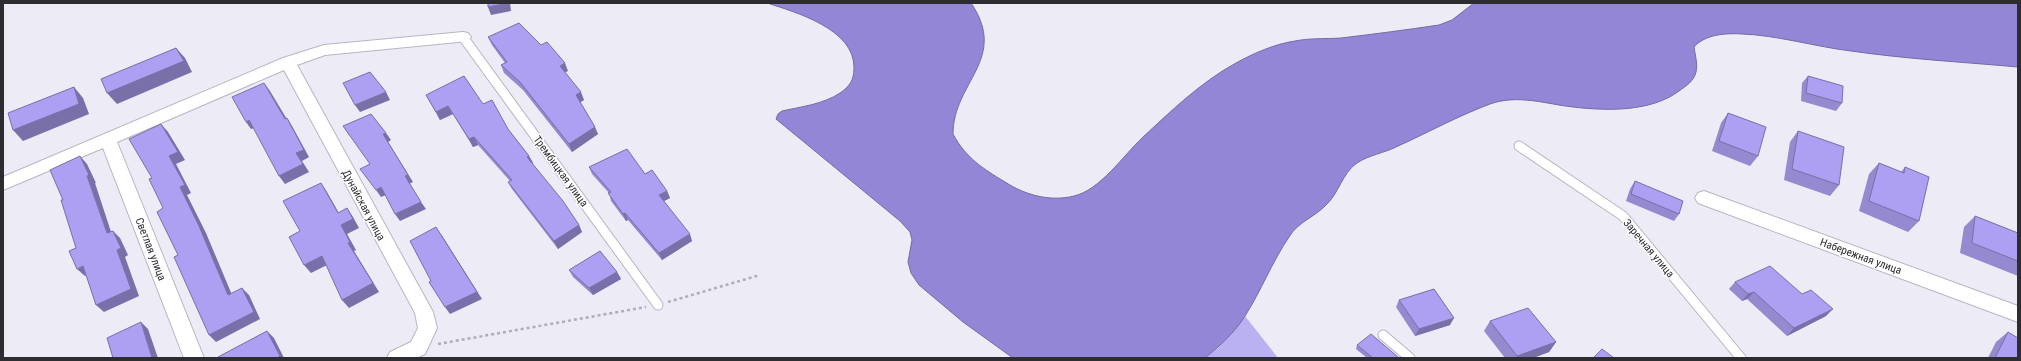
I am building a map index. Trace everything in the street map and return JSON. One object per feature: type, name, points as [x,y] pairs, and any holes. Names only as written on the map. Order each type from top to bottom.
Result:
[{"type":"street","points":[[3,184],[288,62],[324,50],[463,37]]},
{"type":"street","name":"Дунайская улица","points":[[288,62],[405,280],[424,312],[428,328],[418,348]]},
{"type":"street","name":"Светлая улица","points":[[108,139],[194,358]]},
{"type":"street","name":"Набережная улица","points":[[1704,198],[2018,314]]},
{"type":"street","points":[[398,358],[418,348]]},
{"type":"lane","name":"Трембицкая улица","points":[[463,37],[658,305]]},
{"type":"lane","name":"Заречная улица","points":[[1519,146],[1623,216],[1741,358]]},
{"type":"lane","points":[[1383,335],[1410,358]]},
{"type":"path","points":[[418,348],[658,305],[760,275]]},
{"type":"shaded area","points":[[767,3],[971,3],[981,23],[984,40],[982,55],[961,99],[955,116],[953,134],[963,150],[982,167],[1021,191],[1047,198],[1065,198],[1074,196],[1084,193],[1093,187],[1111,172],[1142,138],[1199,88],[1236,63],[1265,49],[1287,42],[1301,40],[1341,38],[1439,25],[1452,20],[1474,3],[2018,3],[2018,67],[1872,54],[1755,35],[1716,35],[1704,39],[1694,47],[1697,69],[1692,81],[1668,98],[1655,103],[1628,108],[1600,109],[1521,100],[1500,101],[1466,114],[1396,147],[1366,158],[1357,163],[1348,172],[1330,201],[1293,232],[1277,256],[1251,306],[1237,328],[1205,358],[1013,358],[963,322],[919,285],[911,273],[908,262],[912,240],[910,232],[900,221],[776,119],[778,114],[782,111],[834,97],[851,82],[854,68],[852,54],[845,43],[834,33],[807,17]]},
{"type":"shaded area","points":[[1245,316],[1278,358],[1205,358],[1218,348]]},
{"type":"building","points":[[488,3],[508,3],[488,7]]},
{"type":"building","points":[[519,23],[541,45],[547,42],[565,63],[560,66],[581,92],[576,95],[595,127],[569,144],[520,82],[501,65],[507,62],[488,37]]},
{"type":"building","points":[[176,48],[184,61],[107,93],[101,79]]},
{"type":"building","points":[[370,72],[386,92],[355,105],[343,83]]},
{"type":"building","points":[[464,76],[483,104],[492,100],[508,129],[529,156],[527,157],[563,201],[579,225],[554,241],[508,182],[512,180],[474,137],[469,139],[448,106],[436,112],[426,95]]},
{"type":"building","points":[[1808,76],[1843,86],[1842,103],[1806,93]]},
{"type":"building","points":[[264,83],[285,119],[287,118],[304,150],[296,153],[303,164],[279,176],[249,120],[246,122],[232,97]]},
{"type":"building","points":[[74,87],[79,104],[13,130],[8,113]]},
{"type":"building","points":[[1728,113],[1766,127],[1758,156],[1719,141]]},
{"type":"building","points":[[371,114],[386,133],[383,134],[408,175],[405,176],[421,202],[395,214],[381,187],[376,190],[360,169],[370,164],[343,126]]},
{"type":"building","points":[[161,124],[178,152],[169,156],[185,185],[180,187],[199,226],[228,295],[242,288],[254,312],[209,335],[174,257],[178,255],[157,212],[163,208],[149,179],[152,178],[129,139]]},
{"type":"building","points":[[1798,131],[1844,147],[1839,185],[1792,169]]},
{"type":"building","points":[[627,149],[645,174],[652,170],[667,191],[659,195],[690,234],[659,253],[625,213],[623,214],[608,193],[611,192],[589,167]]},
{"type":"building","points":[[80,156],[89,175],[87,176],[107,233],[113,231],[121,248],[117,250],[131,289],[96,305],[83,266],[77,269],[69,251],[76,248],[61,200],[63,200],[50,170]]},
{"type":"building","points":[[1879,163],[1904,173],[1905,167],[1929,177],[1919,221],[1869,201]]},
{"type":"building","points":[[1635,181],[1683,201],[1679,214],[1631,194]]},
{"type":"building","points":[[321,183],[338,213],[347,208],[353,219],[341,225],[350,242],[348,243],[373,283],[342,300],[322,256],[304,265],[289,237],[300,231],[283,201]]},
{"type":"building","points":[[1975,216],[2018,233],[2018,261],[1972,243]]},
{"type":"building","points":[[436,227],[477,292],[445,307],[429,282],[431,281],[410,241]]},
{"type":"building","points":[[600,251],[617,272],[589,288],[569,270]]},
{"type":"building","points":[[1770,266],[1802,294],[1811,290],[1833,309],[1794,328],[1754,292],[1748,294],[1735,282]]},
{"type":"building","points":[[1434,289],[1454,318],[1419,329],[1399,300]]},
{"type":"building","points":[[1528,308],[1556,342],[1517,356],[1490,321]]},
{"type":"building","points":[[141,322],[152,358],[113,358],[107,338]]},
{"type":"building","points":[[267,331],[280,356],[277,358],[218,357]]},
{"type":"building","points":[[2008,332],[2018,338],[2018,358],[1995,358]]},
{"type":"building","points":[[1371,334],[1398,357],[1373,358],[1357,345]]},
{"type":"building","points":[[1602,349],[1614,358],[1593,358]]}]
